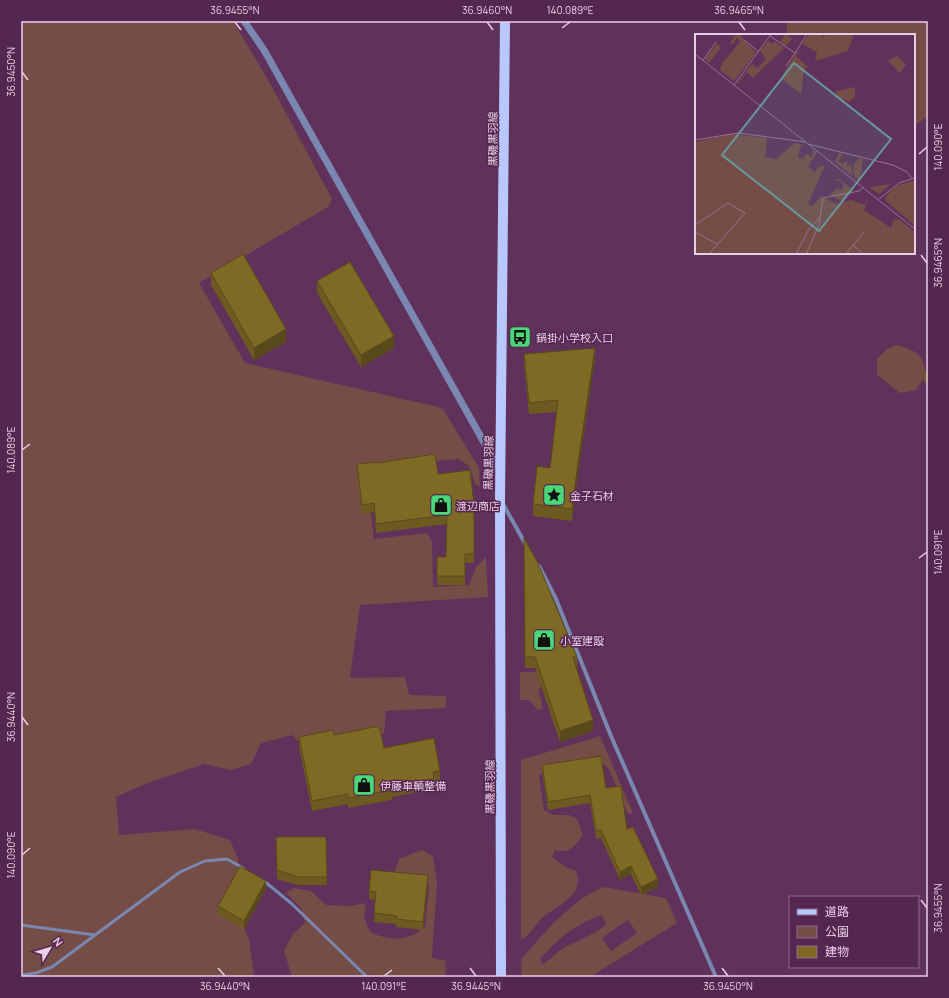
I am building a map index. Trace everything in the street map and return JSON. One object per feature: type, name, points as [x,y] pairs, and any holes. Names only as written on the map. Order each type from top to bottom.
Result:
[{"type":"main road","name":"黒磯黒羽線","points":[[501,977],[500,471],[505,21]]},
{"type":"street","points":[[244,21],[264,50],[500,471]]},
{"type":"street","points":[[500,499],[530,552]]},
{"type":"street","points":[[534,558],[556,599],[611,736],[716,977]]},
{"type":"lane","points":[[21,975],[36,973],[52,967],[180,872],[204,861],[227,859],[246,869]]},
{"type":"lane","points":[[259,877],[292,904],[367,977]]},
{"type":"lane","points":[[21,925],[96,935]]},
{"type":"green space","points":[[21,21],[233,21],[271,85],[332,199],[328,207],[199,283],[245,363],[443,409],[479,468],[480,487],[476,485],[468,465],[458,459],[406,464],[369,496],[374,539],[427,533],[432,542],[433,587],[469,585],[476,567],[486,557],[488,597],[360,605],[350,678],[405,677],[409,695],[446,696],[446,708],[386,711],[384,734],[337,741],[331,738],[297,741],[293,735],[261,743],[251,764],[231,770],[204,764],[145,784],[116,797],[119,835],[195,829],[230,840],[238,859],[241,882],[237,911],[249,939],[254,977],[21,977]]},
{"type":"green space","points":[[787,21],[928,21],[928,116],[915,125],[915,34],[787,34]]},
{"type":"green space","points":[[897,345],[910,349],[918,354],[923,362],[926,375],[916,390],[900,393],[877,375],[877,359],[887,349]]},
{"type":"green space","points":[[520,672],[569,672],[542,682],[539,691],[543,709],[538,710],[529,700],[520,700]]},
{"type":"green space","points":[[600,736],[633,813],[628,814],[609,769],[600,761],[544,771],[539,776],[544,810],[553,815],[569,815],[577,819],[583,835],[577,843],[568,850],[555,850],[552,857],[564,866],[576,871],[578,880],[577,887],[568,899],[541,919],[530,933],[521,939],[521,760]]},
{"type":"green space","points":[[422,850],[433,856],[437,883],[432,958],[446,961],[445,977],[375,977],[372,975],[371,977],[292,977],[284,951],[293,934],[305,923],[301,908],[286,893],[294,888],[311,891],[326,905],[350,906],[366,903],[364,917],[370,932],[384,937],[405,938],[419,932],[425,927],[429,887],[425,882],[394,874],[399,859]]},
{"type":"green space","points":[[604,887],[666,898],[677,923],[590,977],[522,977],[521,960],[559,918],[592,892]],"holes":[[[602,915],[606,925],[591,935],[565,947],[542,964],[540,959],[568,932],[583,923]],[[628,920],[637,933],[611,951],[602,938]]]},
{"type":"building","points":[[243,254],[286,329],[254,348],[211,273]]},
{"type":"building","points":[[350,262],[394,336],[361,355],[317,281]]},
{"type":"building","points":[[595,348],[572,509],[533,504],[537,466],[550,468],[558,400],[529,403],[524,354]]},
{"type":"building","points":[[928,369],[928,378],[924,374]]},
{"type":"building","points":[[435,454],[438,474],[470,470],[474,504],[474,554],[465,554],[465,576],[437,576],[437,557],[446,557],[447,515],[376,524],[374,503],[362,505],[357,464],[377,463]]},
{"type":"building","points":[[524,538],[538,563],[577,657],[573,657],[593,720],[560,731],[535,657],[525,657]]},
{"type":"building","points":[[379,726],[384,748],[434,738],[440,771],[433,772],[434,779],[391,787],[392,790],[348,798],[348,794],[312,801],[299,737],[333,730],[334,735]]},
{"type":"building","points":[[601,756],[606,788],[621,786],[627,829],[633,827],[658,879],[641,887],[631,866],[620,872],[601,830],[596,831],[590,795],[548,802],[542,765]]},
{"type":"building","points":[[276,837],[326,837],[327,877],[298,877],[277,870]]},
{"type":"building","points":[[240,866],[266,881],[244,921],[218,906]]},
{"type":"building","points":[[371,870],[428,875],[423,922],[396,919],[397,916],[374,913],[376,892],[369,891]]},
{"type":"place","name":"鍋掛小学校入口","points":[[520,337]]},
{"type":"place","name":"金子石材","points":[[554,495]]},
{"type":"place","name":"渡辺商店","points":[[441,505]]},
{"type":"place","name":"小室建設","points":[[544,640]]},
{"type":"place","name":"伊藤車輌整備","points":[[364,785]]}]
